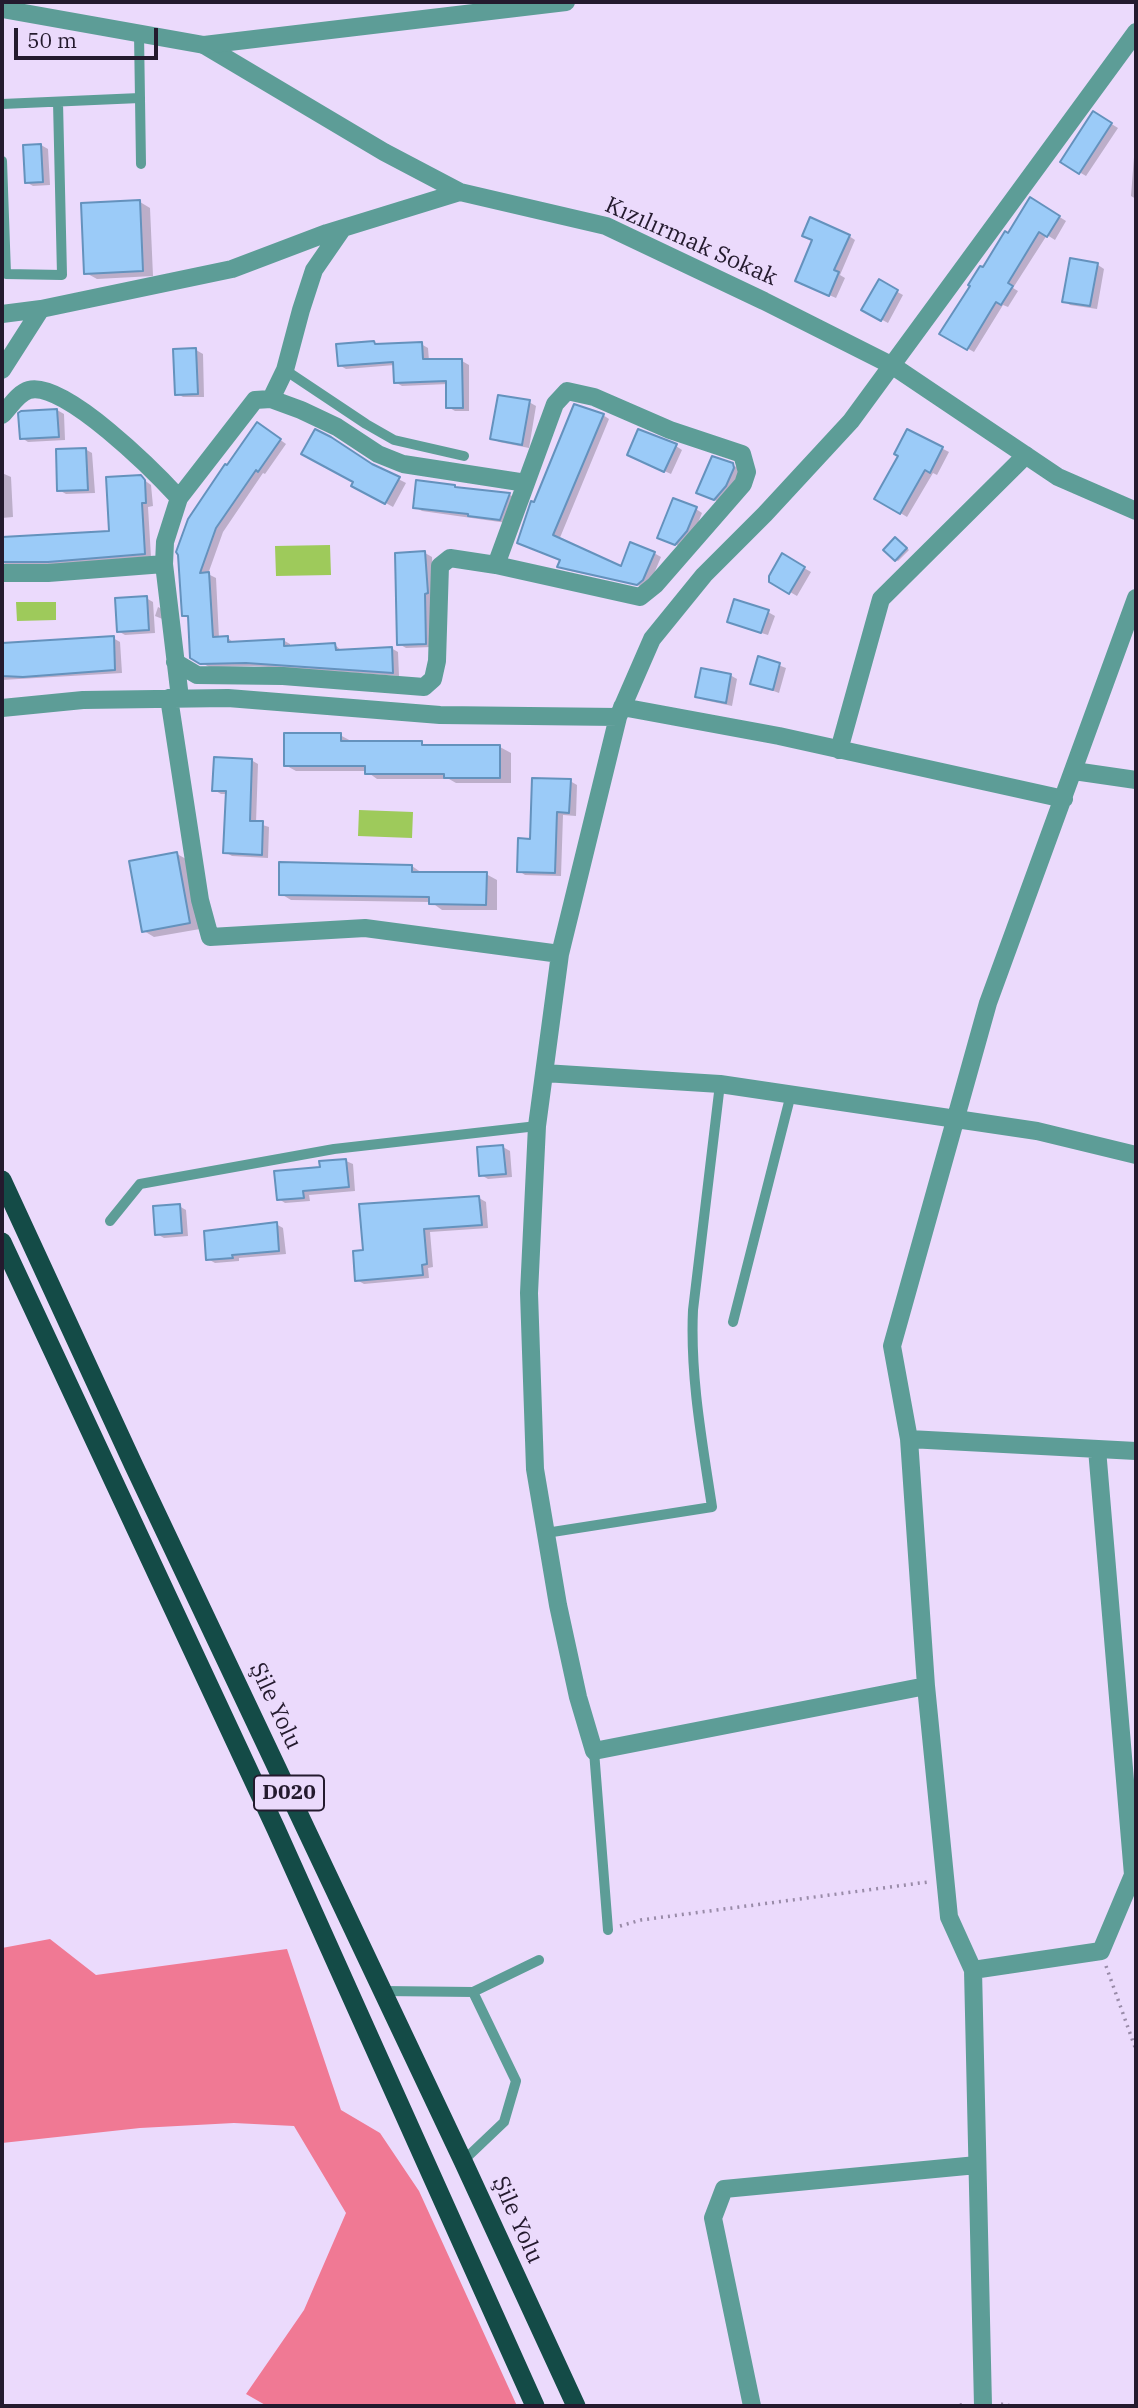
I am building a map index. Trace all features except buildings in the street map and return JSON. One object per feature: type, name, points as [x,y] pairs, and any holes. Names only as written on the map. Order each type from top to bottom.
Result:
[{"type":"highway","name":"Şile Yolu","points":[[2,1180],[576,2406]]},
{"type":"highway","name":"D020","points":[[2,1242],[276,1829],[535,2406]]},
{"type":"street","points":[[2,9],[204,45],[566,2]]},
{"type":"street","points":[[926,1686],[594,1751],[578,1697],[558,1605],[535,1469],[529,1293],[537,1126],[560,954],[620,712],[652,639],[704,575],[851,421],[1136,32]]},
{"type":"street","name":"Kızılırmak Sokak","points":[[204,45],[384,152],[460,192],[606,226],[752,295],[893,366],[1058,477],[1136,511]]},
{"type":"street","points":[[2,314],[41,309],[232,269],[343,228],[460,192]]},
{"type":"street","points":[[271,399],[285,370],[314,270],[343,228]]},
{"type":"street","points":[[2,370],[41,309]]},
{"type":"street","points":[[2,415],[23,393],[32,388],[51,394],[89,415],[121,441],[179,498]]},
{"type":"street","points":[[175,662],[197,675],[283,676],[424,687],[433,679],[437,661],[440,565],[450,558],[496,565],[640,597],[655,585],[743,484],[747,472],[742,454],[670,430],[594,397],[567,391],[555,404],[496,565]]},
{"type":"street","points":[[526,483],[403,464],[378,454],[337,427],[301,410],[271,399],[255,400],[179,498],[165,542],[164,564],[175,662],[174,698],[200,900],[210,937],[366,928],[560,954]]},
{"type":"street","points":[[839,750],[881,599],[1026,455]]},
{"type":"street","points":[[2,573],[48,573],[164,564]]},
{"type":"street","points":[[983,2406],[973,1969],[949,1917],[926,1686],[909,1439],[892,1346],[988,1003],[1136,598]]},
{"type":"street","points":[[2,708],[83,700],[228,698],[440,715],[620,712],[779,736],[1064,799]]},
{"type":"street","points":[[1074,771],[1136,780]]},
{"type":"street","points":[[544,1073],[720,1084],[1037,1131],[1136,1156]]},
{"type":"street","points":[[909,1439],[1136,1451]]},
{"type":"street","points":[[973,1969],[1101,1951],[1133,1875],[1097,1450]]},
{"type":"street","points":[[752,2406],[713,2218],[724,2189],[978,2165]]},
{"type":"lane","points":[[139,34],[141,164]]},
{"type":"lane","points":[[2,104],[140,99]]},
{"type":"lane","points":[[2,160],[6,274],[62,275],[58,102]]},
{"type":"lane","points":[[285,370],[366,424],[394,439],[464,456]]},
{"type":"lane","points":[[546,1533],[712,1507],[695,1386],[692,1335],[720,1084]]},
{"type":"lane","points":[[733,1322],[791,1094]]},
{"type":"lane","points":[[110,1221],[140,1184],[334,1149],[537,1126]]},
{"type":"lane","points":[[594,1751],[608,1930]]},
{"type":"lane","points":[[383,1991],[473,1992],[539,1960]]},
{"type":"lane","points":[[463,2161],[504,2122],[516,2081],[473,1992]]},
{"type":"path","points":[[608,1930],[641,1920],[946,1880]]},
{"type":"path","points":[[1101,1951],[1136,2050]]},
{"type":"shaded area","points":[[330,545],[331,575],[276,576],[275,546]]},
{"type":"shaded area","points":[[16,602],[56,602],[56,620],[17,621]]},
{"type":"shaded area","points":[[359,810],[413,812],[412,838],[358,836]]},
{"type":"shaded area","points":[[50,1939],[96,1975],[287,1949],[341,2110],[380,2133],[419,2191],[517,2406],[267,2406],[246,2394],[304,2310],[346,2213],[294,2126],[234,2123],[140,2128],[2,2143],[2,1948]]}]
